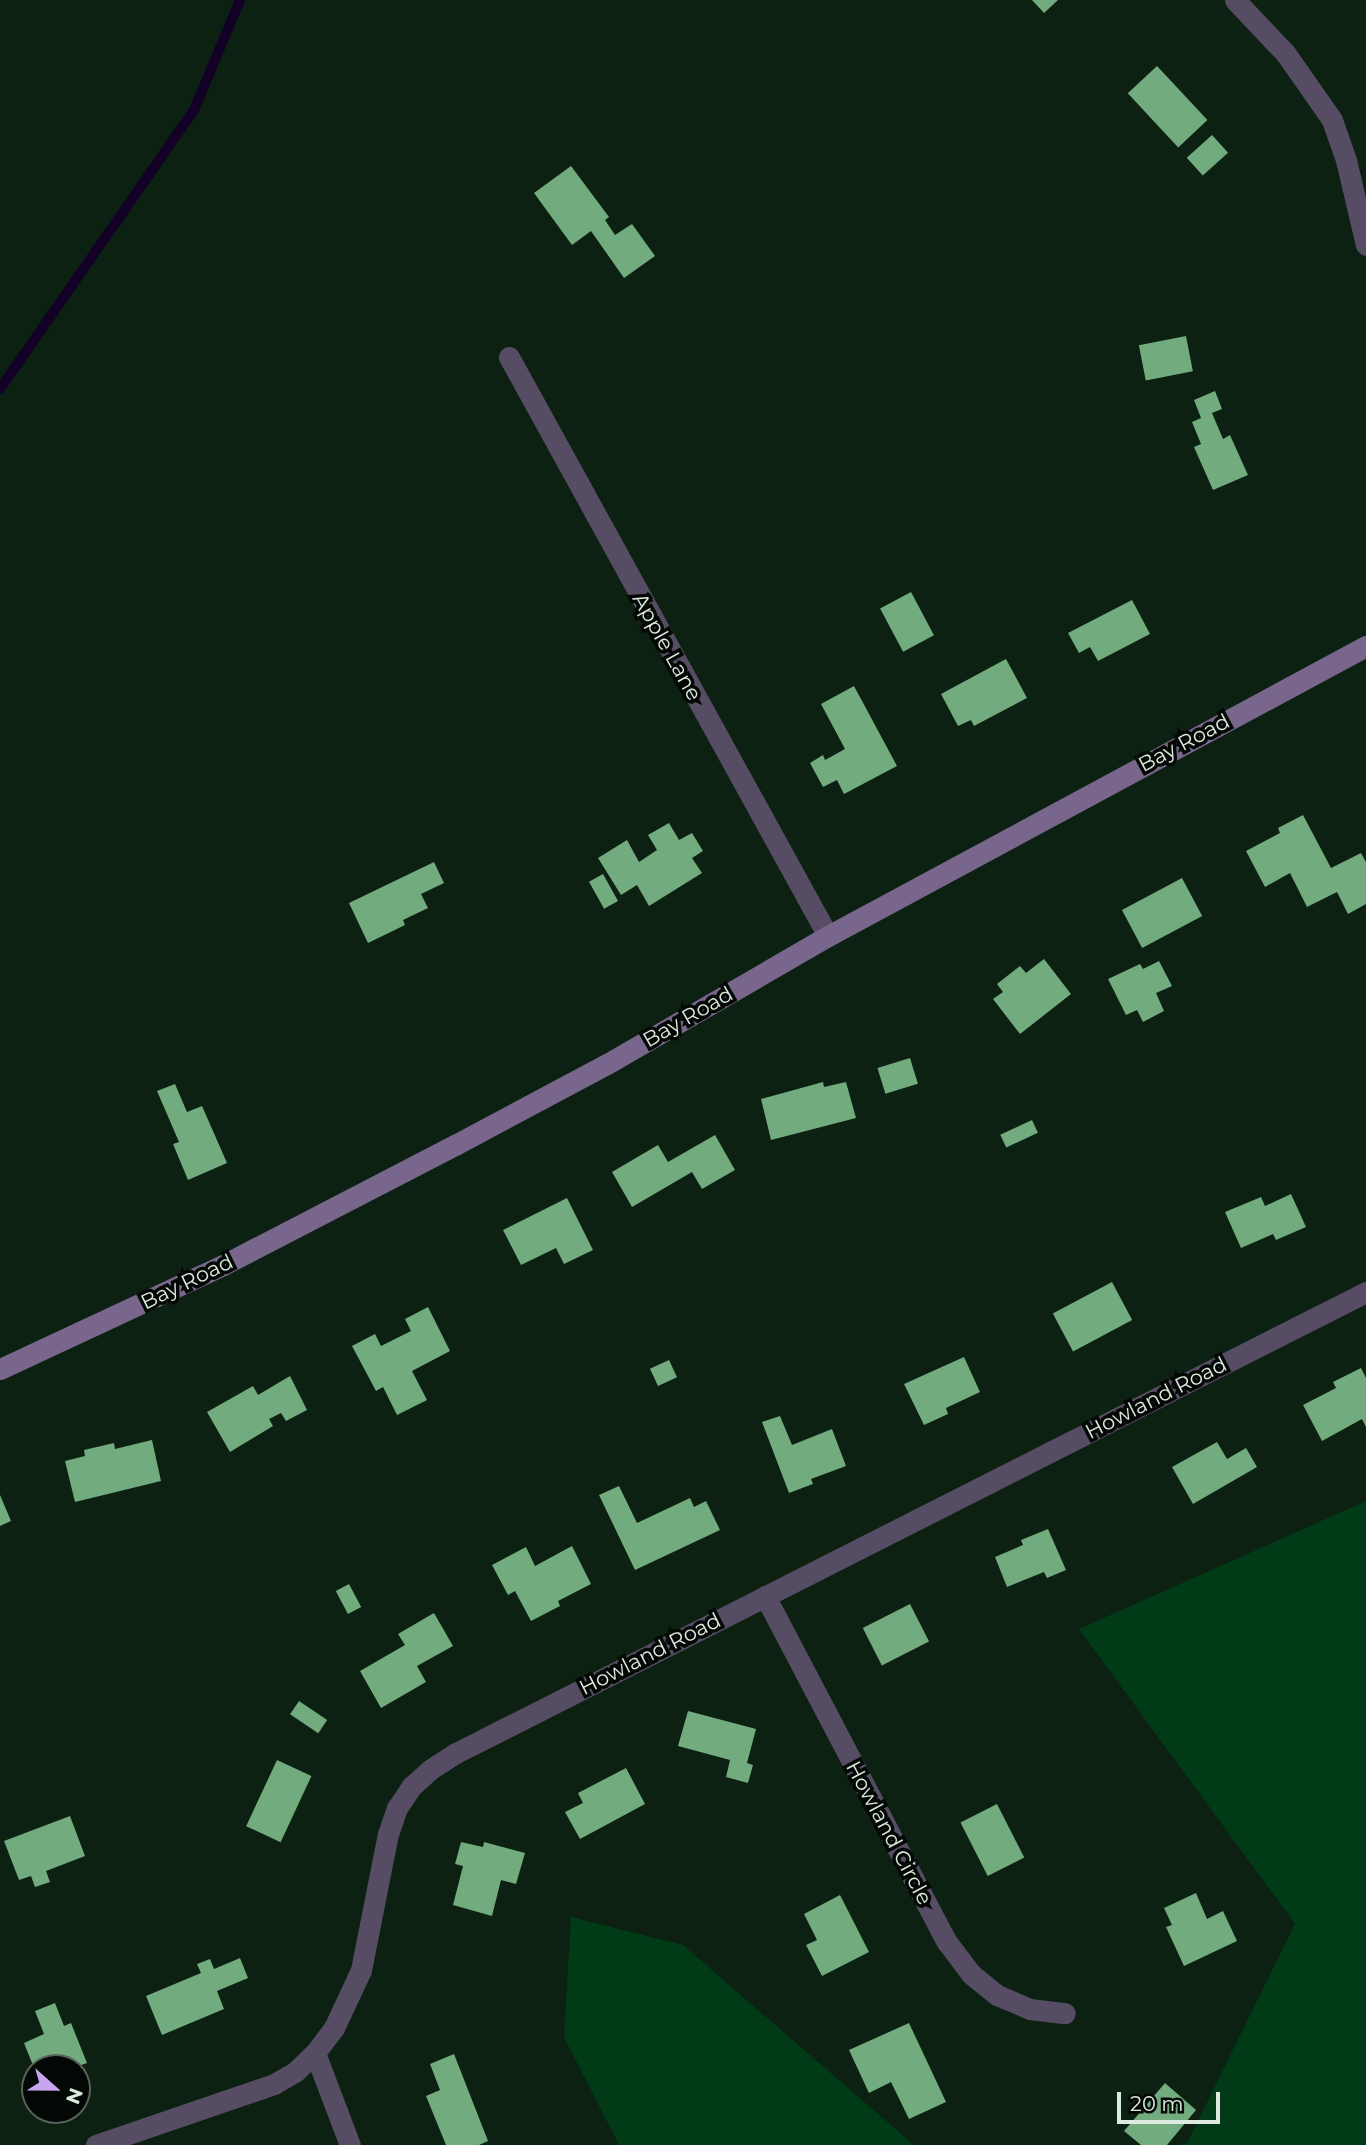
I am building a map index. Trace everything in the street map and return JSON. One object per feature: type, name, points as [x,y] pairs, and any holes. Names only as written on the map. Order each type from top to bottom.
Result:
[{"type":"main road","name":"Bay Road","points":[[0,1369],[212,1270],[353,1199],[607,1064],[828,936],[1366,646]]},
{"type":"street","points":[[1235,0],[1286,54],[1332,120],[1346,160],[1366,244]]},
{"type":"street","name":"Apple Lane","points":[[509,357],[828,936]]},
{"type":"street","name":"Howland Road","points":[[96,2145],[274,2084],[295,2072],[315,2053],[334,2028],[361,1969],[388,1834],[397,1808],[412,1786],[431,1769],[456,1753],[1366,1292]]},
{"type":"street","name":"Howland Circle","points":[[765,1596],[947,1942],[971,1974],[997,1995],[1030,2009],[1065,2013]]},
{"type":"street","points":[[315,2053],[350,2145]]},
{"type":"green space","points":[[1366,1501],[1366,2145],[1178,2145],[1187,2143],[1295,1924],[1079,1629]]},
{"type":"green space","points":[[571,1917],[683,1945],[914,2145],[619,2145],[564,2037]]},
{"type":"building","points":[[1032,0],[1058,0],[1044,13]]},
{"type":"building","points":[[1157,66],[1207,120],[1178,147],[1128,93]]},
{"type":"building","points":[[1212,135],[1228,153],[1203,176],[1187,158]]},
{"type":"building","points":[[571,166],[609,217],[605,220],[615,235],[632,224],[655,256],[624,278],[591,231],[572,245],[534,193]]},
{"type":"building","points":[[1186,336],[1193,371],[1146,380],[1139,345]]},
{"type":"building","points":[[1215,391],[1222,409],[1212,413],[1223,439],[1230,435],[1248,475],[1213,490],[1194,447],[1201,444],[1192,422],[1201,418],[1194,400]]},
{"type":"building","points":[[911,592],[934,635],[903,652],[880,608]]},
{"type":"building","points":[[1132,600],[1150,634],[1098,661],[1090,647],[1079,653],[1068,633]]},
{"type":"building","points":[[1006,659],[1027,698],[974,726],[971,720],[958,726],[941,694]]},
{"type":"building","points":[[854,686],[897,766],[844,794],[837,780],[823,787],[810,763],[823,755],[825,760],[845,749],[821,704]]},
{"type":"building","points":[[1303,815],[1331,868],[1361,853],[1366,862],[1366,904],[1348,914],[1337,892],[1307,907],[1290,873],[1265,887],[1246,851],[1280,833],[1278,828]]},
{"type":"building","points":[[669,823],[679,840],[692,833],[703,851],[692,858],[702,873],[649,906],[637,885],[621,895],[598,858],[627,840],[639,862],[657,850],[648,835]]},
{"type":"building","points":[[434,862],[444,883],[421,894],[428,908],[403,920],[405,925],[368,943],[349,903]]},
{"type":"building","points":[[603,874],[618,901],[604,909],[589,882]]},
{"type":"building","points":[[1182,878],[1202,916],[1142,948],[1122,910]]},
{"type":"building","points":[[1044,959],[1071,994],[1020,1034],[993,999],[1003,992],[997,984],[1020,966],[1026,973]]},
{"type":"building","points":[[1159,961],[1172,986],[1156,993],[1164,1011],[1143,1022],[1137,1010],[1126,1015],[1108,979],[1140,964],[1143,969]]},
{"type":"building","points":[[910,1058],[918,1084],[885,1094],[877,1068]]},
{"type":"building","points":[[823,1082],[824,1087],[846,1082],[856,1118],[771,1140],[761,1099]]},
{"type":"building","points":[[175,1084],[187,1112],[202,1106],[227,1163],[188,1180],[173,1144],[179,1142],[157,1091]]},
{"type":"building","points":[[1032,1120],[1038,1133],[1006,1147],[1000,1135]]},
{"type":"building","points":[[715,1135],[735,1170],[702,1189],[692,1172],[632,1207],[612,1172],[658,1145],[668,1162]]},
{"type":"building","points":[[1291,1194],[1306,1227],[1276,1240],[1273,1234],[1241,1248],[1225,1212],[1261,1197],[1265,1206]]},
{"type":"building","points":[[567,1198],[593,1250],[564,1264],[556,1248],[521,1265],[503,1230]]},
{"type":"building","points":[[1112,1282],[1132,1320],[1073,1351],[1053,1313]]},
{"type":"building","points":[[428,1307],[450,1351],[412,1371],[427,1400],[397,1415],[383,1387],[376,1391],[352,1346],[375,1334],[381,1346],[411,1331],[405,1319]]},
{"type":"building","points":[[964,1357],[980,1392],[946,1408],[948,1414],[924,1425],[904,1384]]},
{"type":"building","points":[[669,1360],[677,1377],[658,1386],[650,1369]]},
{"type":"building","points":[[1361,1368],[1366,1378],[1366,1427],[1362,1419],[1322,1441],[1303,1405],[1336,1388],[1333,1382]]},
{"type":"building","points":[[290,1376],[307,1410],[286,1421],[281,1413],[269,1419],[273,1426],[230,1452],[207,1412],[253,1386],[258,1395]]},
{"type":"building","points":[[780,1416],[792,1445],[832,1429],[846,1466],[811,1479],[813,1484],[789,1493],[762,1422]]},
{"type":"building","points":[[152,1440],[161,1481],[75,1502],[65,1461],[85,1456],[84,1450],[114,1443],[115,1449]]},
{"type":"building","points":[[1217,1442],[1227,1459],[1246,1448],[1257,1467],[1193,1504],[1172,1467]]},
{"type":"building","points":[[619,1486],[637,1523],[690,1498],[694,1507],[706,1501],[720,1530],[635,1570],[599,1495]]},
{"type":"building","points":[[0,1495],[11,1521],[0,1526]]},
{"type":"building","points":[[1048,1529],[1066,1570],[1047,1578],[1044,1572],[1007,1587],[995,1557],[1023,1545],[1021,1540]]},
{"type":"building","points":[[572,1546],[591,1584],[558,1601],[560,1606],[531,1621],[515,1591],[508,1595],[492,1565],[526,1547],[535,1566]]},
{"type":"building","points":[[349,1584],[361,1607],[348,1614],[336,1591]]},
{"type":"building","points":[[910,1604],[929,1641],[882,1665],[863,1628]]},
{"type":"building","points":[[434,1613],[453,1646],[417,1666],[426,1682],[381,1708],[360,1671],[405,1645],[398,1634]]},
{"type":"building","points":[[299,1701],[327,1720],[318,1733],[290,1714]]},
{"type":"building","points":[[688,1711],[756,1729],[747,1763],[753,1765],[748,1783],[726,1777],[730,1760],[678,1746]]},
{"type":"building","points":[[277,1760],[311,1776],[281,1842],[246,1826]]},
{"type":"building","points":[[626,1768],[645,1804],[580,1839],[565,1812],[583,1803],[578,1793]]},
{"type":"building","points":[[997,1804],[1024,1857],[988,1876],[960,1823]]},
{"type":"building","points":[[70,1816],[85,1856],[46,1871],[50,1882],[35,1887],[31,1876],[19,1880],[4,1841]]},
{"type":"building","points":[[461,1842],[483,1847],[484,1842],[525,1853],[516,1884],[501,1880],[492,1916],[453,1905],[463,1866],[455,1864]]},
{"type":"building","points":[[1196,1893],[1207,1919],[1223,1911],[1237,1941],[1184,1966],[1166,1927],[1172,1925],[1164,1908]]},
{"type":"building","points":[[840,1895],[869,1952],[822,1976],[806,1945],[817,1940],[804,1914]]},
{"type":"building","points":[[240,1958],[248,1978],[217,1991],[224,2009],[162,2035],[146,1996],[201,1973],[197,1964],[210,1959],[214,1969]]},
{"type":"building","points":[[55,2003],[64,2026],[71,2023],[83,2054],[28,2054],[24,2043],[44,2034],[35,2011]]},
{"type":"building","points":[[909,2023],[946,2102],[909,2119],[891,2082],[869,2093],[849,2050]]},
{"type":"building","points":[[454,2054],[488,2141],[479,2145],[446,2145],[426,2096],[440,2090],[430,2064]]},
{"type":"building","points":[[1165,2083],[1196,2110],[1167,2145],[1141,2145],[1124,2131]]},
{"type":"waterway","points":[[0,389],[194,110],[240,0]]}]
